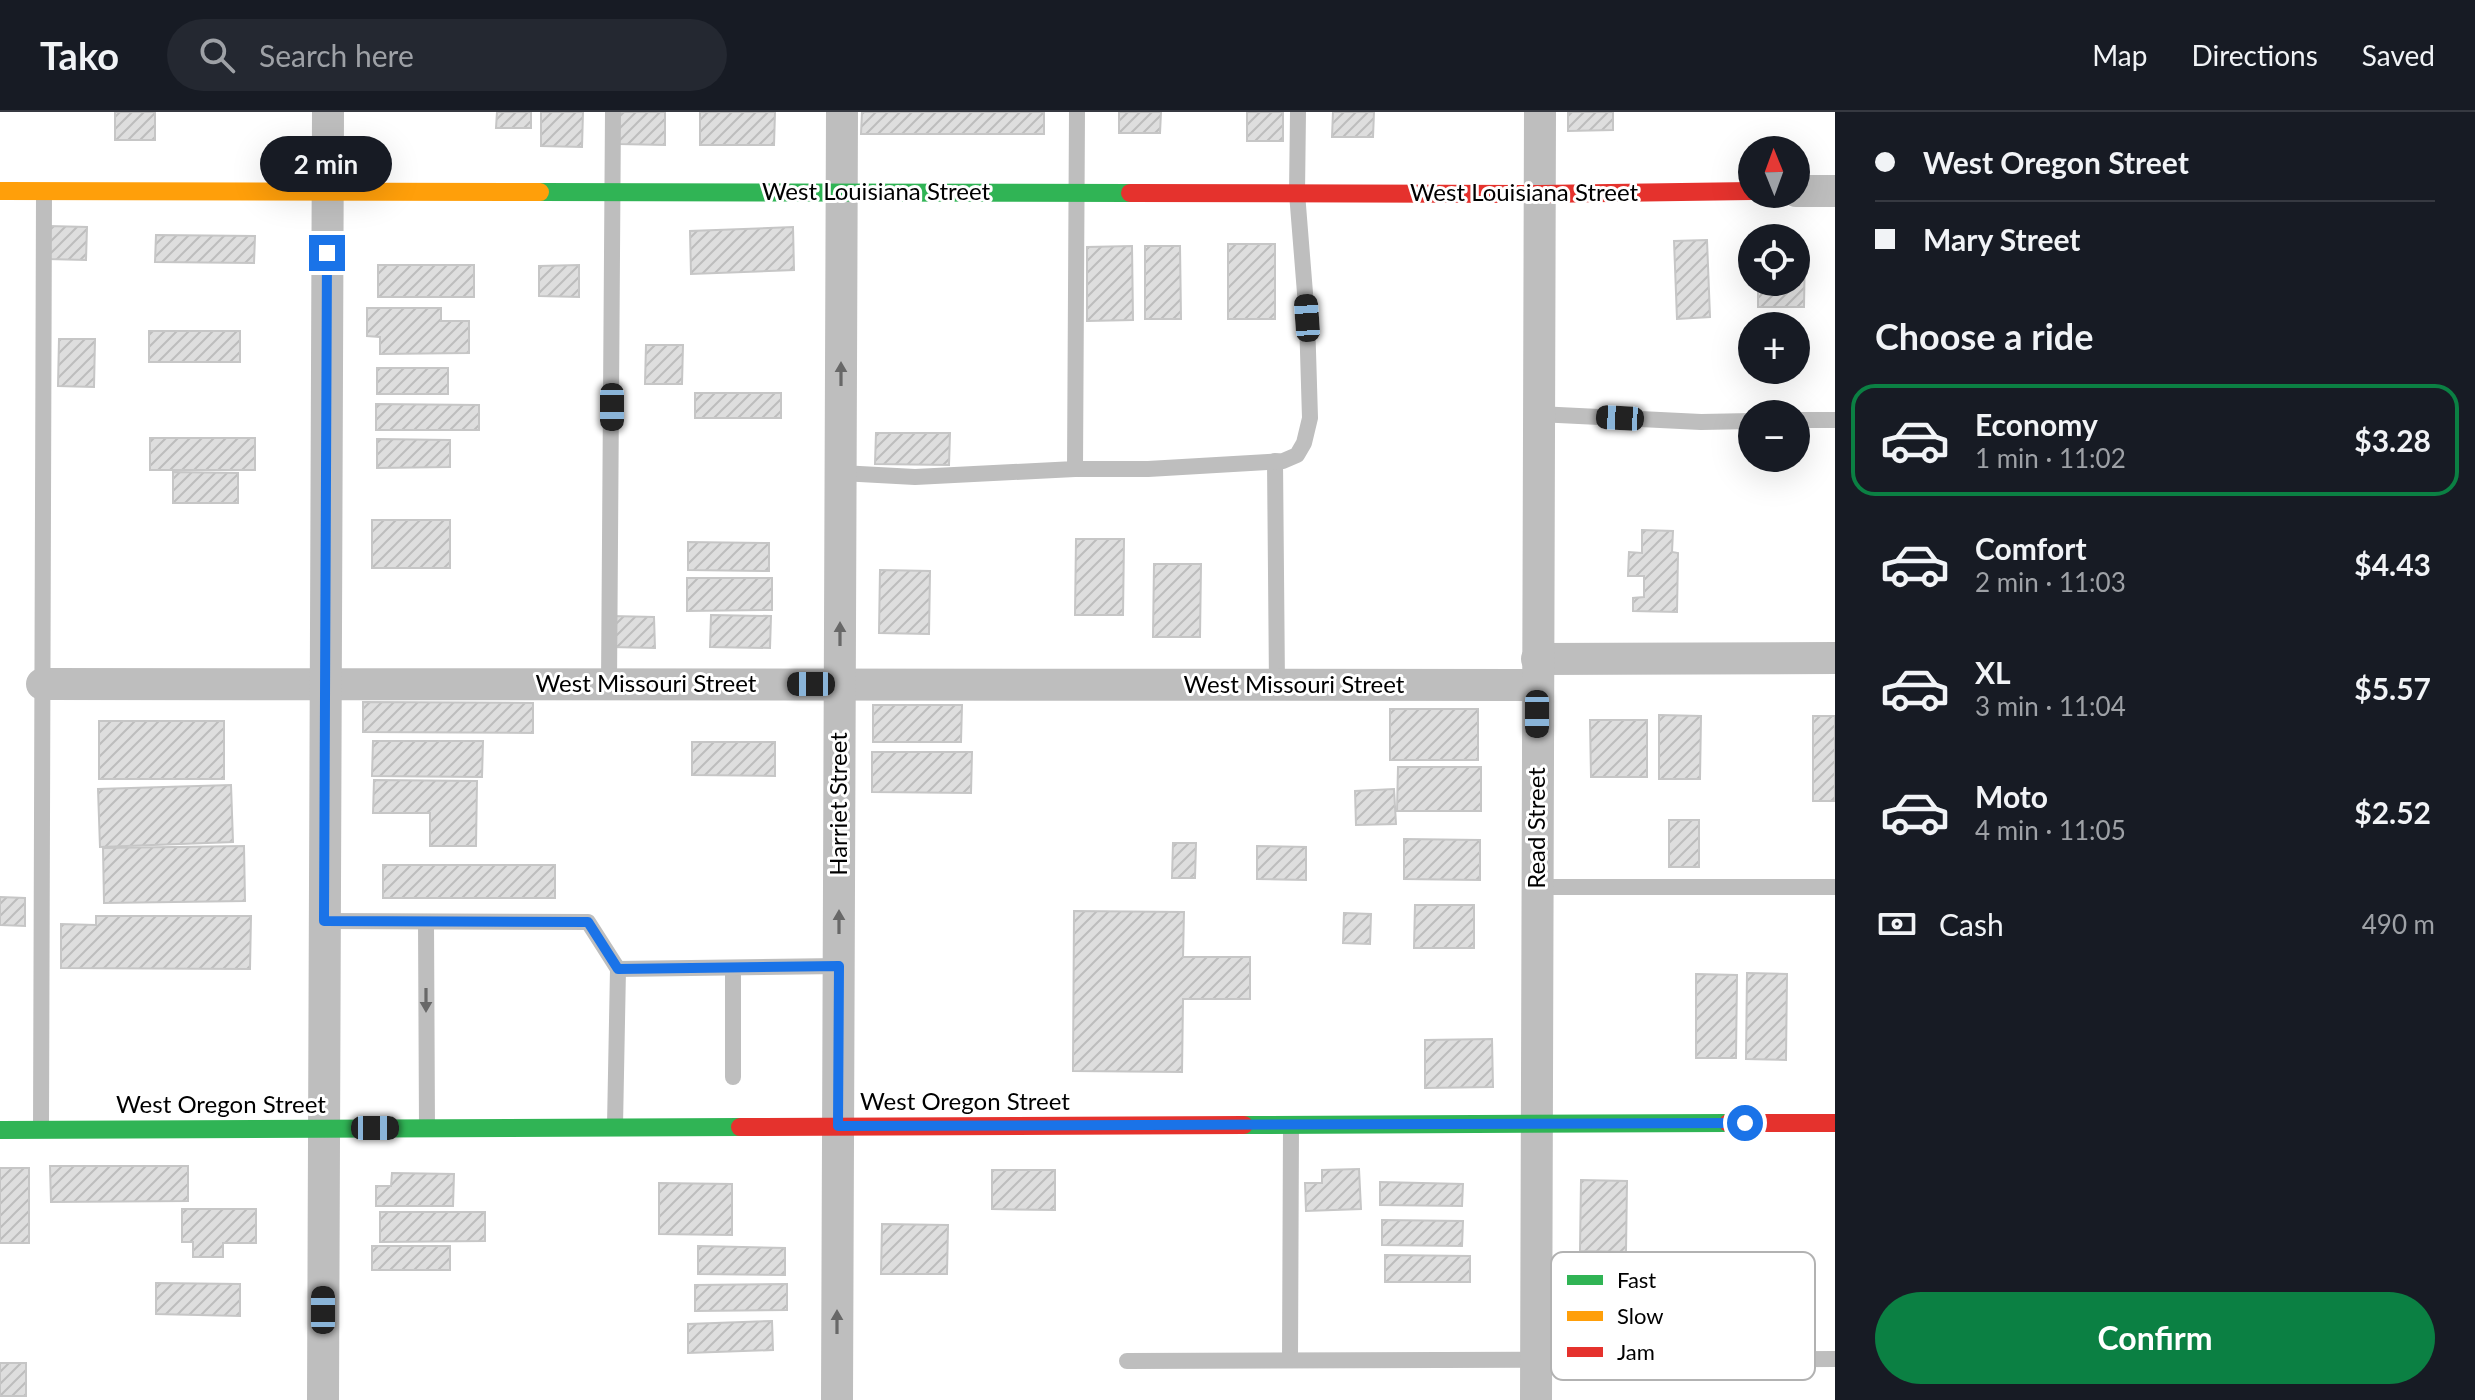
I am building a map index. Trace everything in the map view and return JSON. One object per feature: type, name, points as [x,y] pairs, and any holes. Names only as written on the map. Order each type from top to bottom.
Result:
[{"type":"street","points":[[323,1400],[328,112]]},
{"type":"street","name":"Harriet Street","points":[[837,1400],[842,112]]},
{"type":"street","name":"Read Street","points":[[1536,1400],[1540,112]]},
{"type":"street","name":"West Louisiana Street","points":[[0,191],[1539,194],[1738,191]]},
{"type":"street","points":[[1810,191],[1835,191]]},
{"type":"street","name":"West Missouri Street","points":[[42,684],[1277,685],[1835,658]]},
{"type":"street","name":"West Oregon Street","points":[[0,1130],[1835,1123]]},
{"type":"lane","points":[[609,684],[613,112]]},
{"type":"lane","points":[[1075,469],[1077,112]]},
{"type":"lane","points":[[841,473],[915,477],[1075,469],[1148,469],[1283,461],[1297,455],[1304,443],[1310,418],[1307,318],[1297,193],[1298,112]]},
{"type":"lane","points":[[41,1130],[44,191]]},
{"type":"lane","points":[[1538,414],[1738,421]]},
{"type":"lane","points":[[1810,420],[1835,420]]},
{"type":"lane","points":[[1275,461],[1277,685]]},
{"type":"lane","points":[[1537,887],[1835,887]]},
{"type":"lane","points":[[324,921],[588,922],[618,969],[615,1127]]},
{"type":"lane","points":[[426,922],[427,1128]]},
{"type":"lane","points":[[618,969],[839,966]]},
{"type":"lane","points":[[733,968],[733,1077]]},
{"type":"lane","points":[[1290,1360],[1291,1125]]},
{"type":"lane","points":[[1815,1359],[1835,1359]]},
{"type":"lane","points":[[1127,1361],[1551,1360]]},
{"type":"building","points":[[115,112],[155,112],[155,140],[115,140]]},
{"type":"building","points":[[497,112],[531,112],[531,128],[496,128]]},
{"type":"building","points":[[541,112],[583,112],[582,147],[541,146]]},
{"type":"building","points":[[619,112],[665,112],[665,145],[619,144]]},
{"type":"building","points":[[700,112],[775,112],[774,145],[700,145]]},
{"type":"building","points":[[862,112],[1044,112],[1044,134],[861,134]]},
{"type":"building","points":[[1119,112],[1161,112],[1160,133],[1119,133]]},
{"type":"building","points":[[1247,112],[1283,112],[1283,141],[1247,141]]},
{"type":"building","points":[[1333,112],[1374,112],[1373,137],[1332,137]]},
{"type":"building","points":[[1568,112],[1613,112],[1613,130],[1568,131]]},
{"type":"building","points":[[48,226],[87,227],[86,260],[48,259]]},
{"type":"building","points":[[793,227],[794,270],[691,274],[690,231]]},
{"type":"building","points":[[156,235],[255,236],[254,263],[155,262]]},
{"type":"building","points":[[1707,240],[1710,317],[1677,319],[1674,241]]},
{"type":"building","points":[[1228,244],[1275,244],[1275,319],[1228,319]]},
{"type":"building","points":[[1132,246],[1133,320],[1087,321],[1087,247]]},
{"type":"building","points":[[1145,246],[1180,246],[1181,319],[1145,319]]},
{"type":"building","points":[[378,265],[474,265],[474,297],[378,297]]},
{"type":"building","points":[[579,265],[579,297],[539,296],[539,266]]},
{"type":"building","points":[[1758,296],[1804,296],[1804,307],[1758,307]]},
{"type":"building","points":[[367,308],[441,308],[441,321],[469,321],[469,353],[380,354],[380,337],[367,336]]},
{"type":"building","points":[[149,331],[240,331],[240,362],[149,362]]},
{"type":"building","points":[[59,339],[95,339],[94,387],[58,386]]},
{"type":"building","points":[[646,345],[683,345],[682,384],[645,384]]},
{"type":"building","points":[[377,368],[448,368],[448,394],[377,394]]},
{"type":"building","points":[[695,393],[781,393],[781,418],[695,418]]},
{"type":"building","points":[[376,404],[479,405],[479,430],[376,430]]},
{"type":"building","points":[[876,433],[950,433],[949,465],[875,464]]},
{"type":"building","points":[[150,438],[255,438],[255,470],[150,470]]},
{"type":"building","points":[[377,439],[450,440],[450,467],[377,468]]},
{"type":"building","points":[[173,472],[238,473],[238,503],[173,503]]},
{"type":"building","points":[[372,520],[450,520],[450,568],[372,568]]},
{"type":"building","points":[[1642,530],[1673,531],[1672,552],[1678,553],[1677,612],[1633,611],[1633,598],[1644,597],[1644,576],[1628,576],[1629,552],[1642,553]]},
{"type":"building","points":[[1076,539],[1124,539],[1123,615],[1075,615]]},
{"type":"building","points":[[688,542],[769,543],[769,571],[688,570]]},
{"type":"building","points":[[1154,564],[1201,564],[1200,637],[1153,637]]},
{"type":"building","points":[[880,570],[930,571],[929,634],[879,633]]},
{"type":"building","points":[[687,578],[772,578],[772,610],[687,611]]},
{"type":"building","points":[[711,615],[771,616],[770,648],[710,647]]},
{"type":"building","points":[[611,616],[654,617],[655,648],[611,647]]},
{"type":"building","points":[[363,702],[533,703],[533,733],[363,732]]},
{"type":"building","points":[[873,705],[962,705],[961,742],[873,742]]},
{"type":"building","points":[[1390,709],[1478,709],[1478,760],[1390,760]]},
{"type":"building","points":[[1659,715],[1701,716],[1700,779],[1659,779]]},
{"type":"building","points":[[1813,716],[1835,716],[1835,801],[1813,801]]},
{"type":"building","points":[[1590,720],[1647,720],[1647,777],[1591,777]]},
{"type":"building","points":[[99,721],[224,721],[224,779],[99,779]]},
{"type":"building","points":[[373,741],[483,741],[482,777],[372,776]]},
{"type":"building","points":[[692,742],[775,742],[775,776],[692,775]]},
{"type":"building","points":[[872,752],[972,752],[971,793],[872,792]]},
{"type":"building","points":[[1398,767],[1481,767],[1481,811],[1397,811]]},
{"type":"building","points":[[374,780],[477,781],[476,846],[430,846],[430,813],[373,813]]},
{"type":"building","points":[[231,785],[233,842],[100,847],[98,789]]},
{"type":"building","points":[[1394,789],[1396,824],[1356,825],[1355,791]]},
{"type":"building","points":[[1669,820],[1699,820],[1699,867],[1669,867]]},
{"type":"building","points":[[1404,839],[1480,840],[1480,880],[1404,879]]},
{"type":"building","points":[[1173,843],[1196,843],[1195,878],[1172,878]]},
{"type":"building","points":[[244,846],[245,901],[104,903],[103,848]]},
{"type":"building","points":[[1257,846],[1306,847],[1306,880],[1257,879]]},
{"type":"building","points":[[383,865],[555,865],[555,898],[383,898]]},
{"type":"building","points":[[0,897],[25,898],[25,926],[0,925]]},
{"type":"building","points":[[1415,905],[1474,905],[1474,948],[1414,948]]},
{"type":"building","points":[[1074,911],[1184,912],[1183,957],[1250,957],[1250,999],[1183,999],[1182,1072],[1073,1071]]},
{"type":"building","points":[[1344,913],[1371,914],[1370,944],[1343,943]]},
{"type":"building","points":[[96,916],[251,916],[250,969],[61,968],[61,924],[96,925]]},
{"type":"building","points":[[1747,973],[1787,974],[1786,1060],[1746,1059]]},
{"type":"building","points":[[1696,974],[1737,975],[1736,1058],[1696,1058]]},
{"type":"building","points":[[1492,1039],[1493,1087],[1425,1088],[1425,1040]]},
{"type":"building","points":[[50,1166],[188,1166],[188,1201],[51,1202]]},
{"type":"building","points":[[0,1168],[29,1168],[29,1243],[0,1243]]},
{"type":"building","points":[[1359,1169],[1361,1209],[1306,1211],[1305,1183],[1322,1183],[1322,1170]]},
{"type":"building","points":[[992,1170],[1055,1170],[1055,1210],[992,1209]]},
{"type":"building","points":[[392,1173],[454,1174],[453,1206],[376,1206],[376,1186],[391,1186]]},
{"type":"building","points":[[1581,1180],[1627,1181],[1626,1252],[1580,1251]]},
{"type":"building","points":[[1380,1182],[1463,1184],[1462,1206],[1380,1205]]},
{"type":"building","points":[[659,1183],[732,1184],[732,1235],[659,1234]]},
{"type":"building","points":[[182,1209],[256,1209],[256,1243],[223,1243],[223,1257],[193,1257],[193,1242],[182,1242]]},
{"type":"building","points":[[380,1212],[485,1212],[485,1241],[380,1242]]},
{"type":"building","points":[[1382,1220],[1463,1221],[1462,1246],[1382,1245]]},
{"type":"building","points":[[882,1224],[948,1225],[947,1274],[881,1274]]},
{"type":"building","points":[[372,1246],[450,1246],[450,1270],[372,1270]]},
{"type":"building","points":[[698,1246],[785,1248],[785,1275],[698,1274]]},
{"type":"building","points":[[1385,1255],[1470,1256],[1470,1282],[1385,1282]]},
{"type":"building","points":[[156,1283],[240,1284],[240,1316],[156,1314]]},
{"type":"building","points":[[787,1284],[787,1310],[695,1311],[695,1285]]},
{"type":"building","points":[[772,1321],[773,1350],[688,1353],[688,1324]]},
{"type":"building","points":[[0,1363],[26,1363],[26,1396],[0,1396]]},
{"type":"traffic: fast","points":[[540,192],[1130,193]]},
{"type":"traffic: fast","points":[[1244,1125],[1728,1123]]},
{"type":"traffic: fast","points":[[0,1130],[740,1127]]},
{"type":"traffic: slow","points":[[0,191],[540,192]]},
{"type":"traffic: jam","points":[[1130,193],[1738,191]]},
{"type":"traffic: jam","points":[[1728,1123],[1835,1123]]},
{"type":"traffic: jam","points":[[740,1127],[1244,1125]]},
{"type":"route","points":[[327,253],[324,921],[588,922],[618,969],[839,966],[838,1126],[1745,1123]]}]
